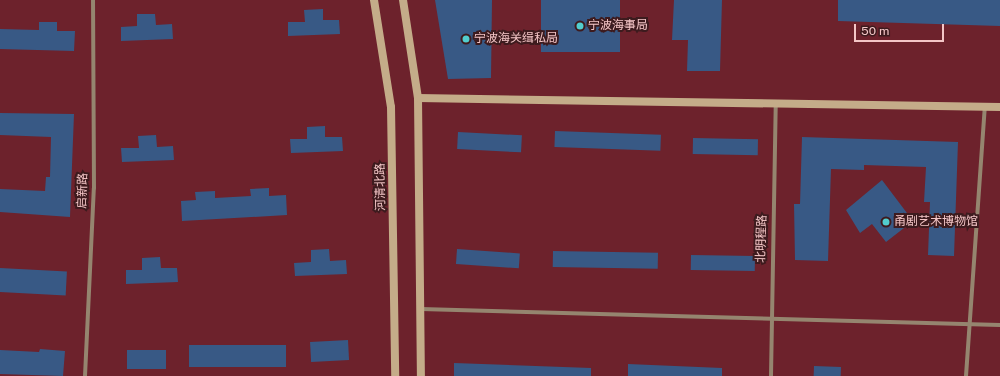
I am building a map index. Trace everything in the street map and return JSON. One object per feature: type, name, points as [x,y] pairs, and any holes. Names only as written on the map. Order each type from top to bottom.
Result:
[{"type":"main road","name":"河清北路","points":[[374,0],[391,107],[395,376]]},
{"type":"main road","points":[[403,0],[418,98],[421,376]]},
{"type":"main road","points":[[418,98],[776,102],[1000,107]]},
{"type":"street","name":"启新路","points":[[84,376],[94,188],[93,0]]},
{"type":"street","name":"北明程路","points":[[771,376],[770,319],[776,102]]},
{"type":"street","points":[[966,376],[968,324],[985,107]]},
{"type":"street","points":[[420,309],[1000,325]]},
{"type":"building","name":"宁波海关缉私局","points":[[435,0],[492,0],[491,78],[448,79]]},
{"type":"building","name":"宁波海事局","points":[[541,0],[620,0],[620,52],[541,52]]},
{"type":"building","points":[[674,0],[722,0],[720,71],[687,71],[688,40],[672,40]]},
{"type":"building","points":[[838,0],[1000,0],[1000,26],[838,21]]},
{"type":"building","points":[[323,9],[323,20],[339,20],[340,34],[288,36],[288,22],[305,22],[304,10]]},
{"type":"building","points":[[137,14],[155,14],[156,25],[172,24],[173,39],[121,41],[121,27],[137,26]]},
{"type":"building","points":[[39,22],[57,22],[57,31],[75,31],[74,51],[0,49],[0,29],[39,30]]},
{"type":"building","points":[[0,113],[74,114],[70,217],[0,212],[0,189],[45,191],[46,177],[50,177],[51,137],[0,135]]},
{"type":"building","points":[[325,126],[325,137],[342,137],[343,151],[291,153],[290,139],[307,139],[307,127]]},
{"type":"building","points":[[555,131],[661,135],[660,151],[554,147]]},
{"type":"building","points":[[458,132],[522,135],[521,152],[457,149]]},
{"type":"building","points":[[156,135],[157,147],[173,146],[174,160],[122,162],[121,148],[139,148],[138,136]]},
{"type":"building","points":[[802,137],[958,142],[954,256],[928,255],[930,202],[924,202],[926,167],[864,165],[864,170],[831,169],[828,261],[795,260],[794,204],[800,204]]},
{"type":"building","points":[[693,138],[758,139],[758,155],[693,154]]},
{"type":"building","points":[[882,180],[913,221],[886,242],[872,224],[860,233],[846,210]]},
{"type":"building","points":[[269,188],[269,196],[286,195],[287,215],[182,221],[181,201],[196,200],[195,192],[215,191],[215,198],[251,196],[250,189]]},
{"type":"building","points":[[329,249],[330,261],[346,260],[347,274],[295,276],[294,263],[311,262],[311,250]]},
{"type":"building","points":[[457,249],[520,253],[519,268],[456,264]]},
{"type":"building","points":[[553,251],[658,253],[658,269],[553,267]]},
{"type":"building","points":[[691,255],[755,256],[755,271],[691,270]]},
{"type":"building","points":[[160,257],[161,268],[177,268],[178,282],[126,284],[126,270],[142,270],[142,258]]},
{"type":"building","points":[[0,268],[67,272],[66,295],[0,292]]},
{"type":"building","points":[[348,340],[349,360],[311,362],[310,342]]},
{"type":"building","points":[[189,345],[286,345],[286,367],[189,367]]},
{"type":"building","points":[[40,349],[65,351],[63,376],[0,374],[0,350],[39,352]]},
{"type":"building","points":[[127,350],[166,350],[166,369],[127,369]]},
{"type":"building","points":[[454,363],[591,368],[591,376],[454,376]]},
{"type":"building","points":[[628,364],[722,368],[722,376],[628,376]]},
{"type":"building","points":[[814,366],[841,367],[841,376],[814,376]]},
{"type":"place","name":"宁波海事局","points":[[580,26]]},
{"type":"place","name":"宁波海关缉私局","points":[[466,39]]},
{"type":"place","name":"甬剧艺术博物馆","points":[[886,222]]}]
